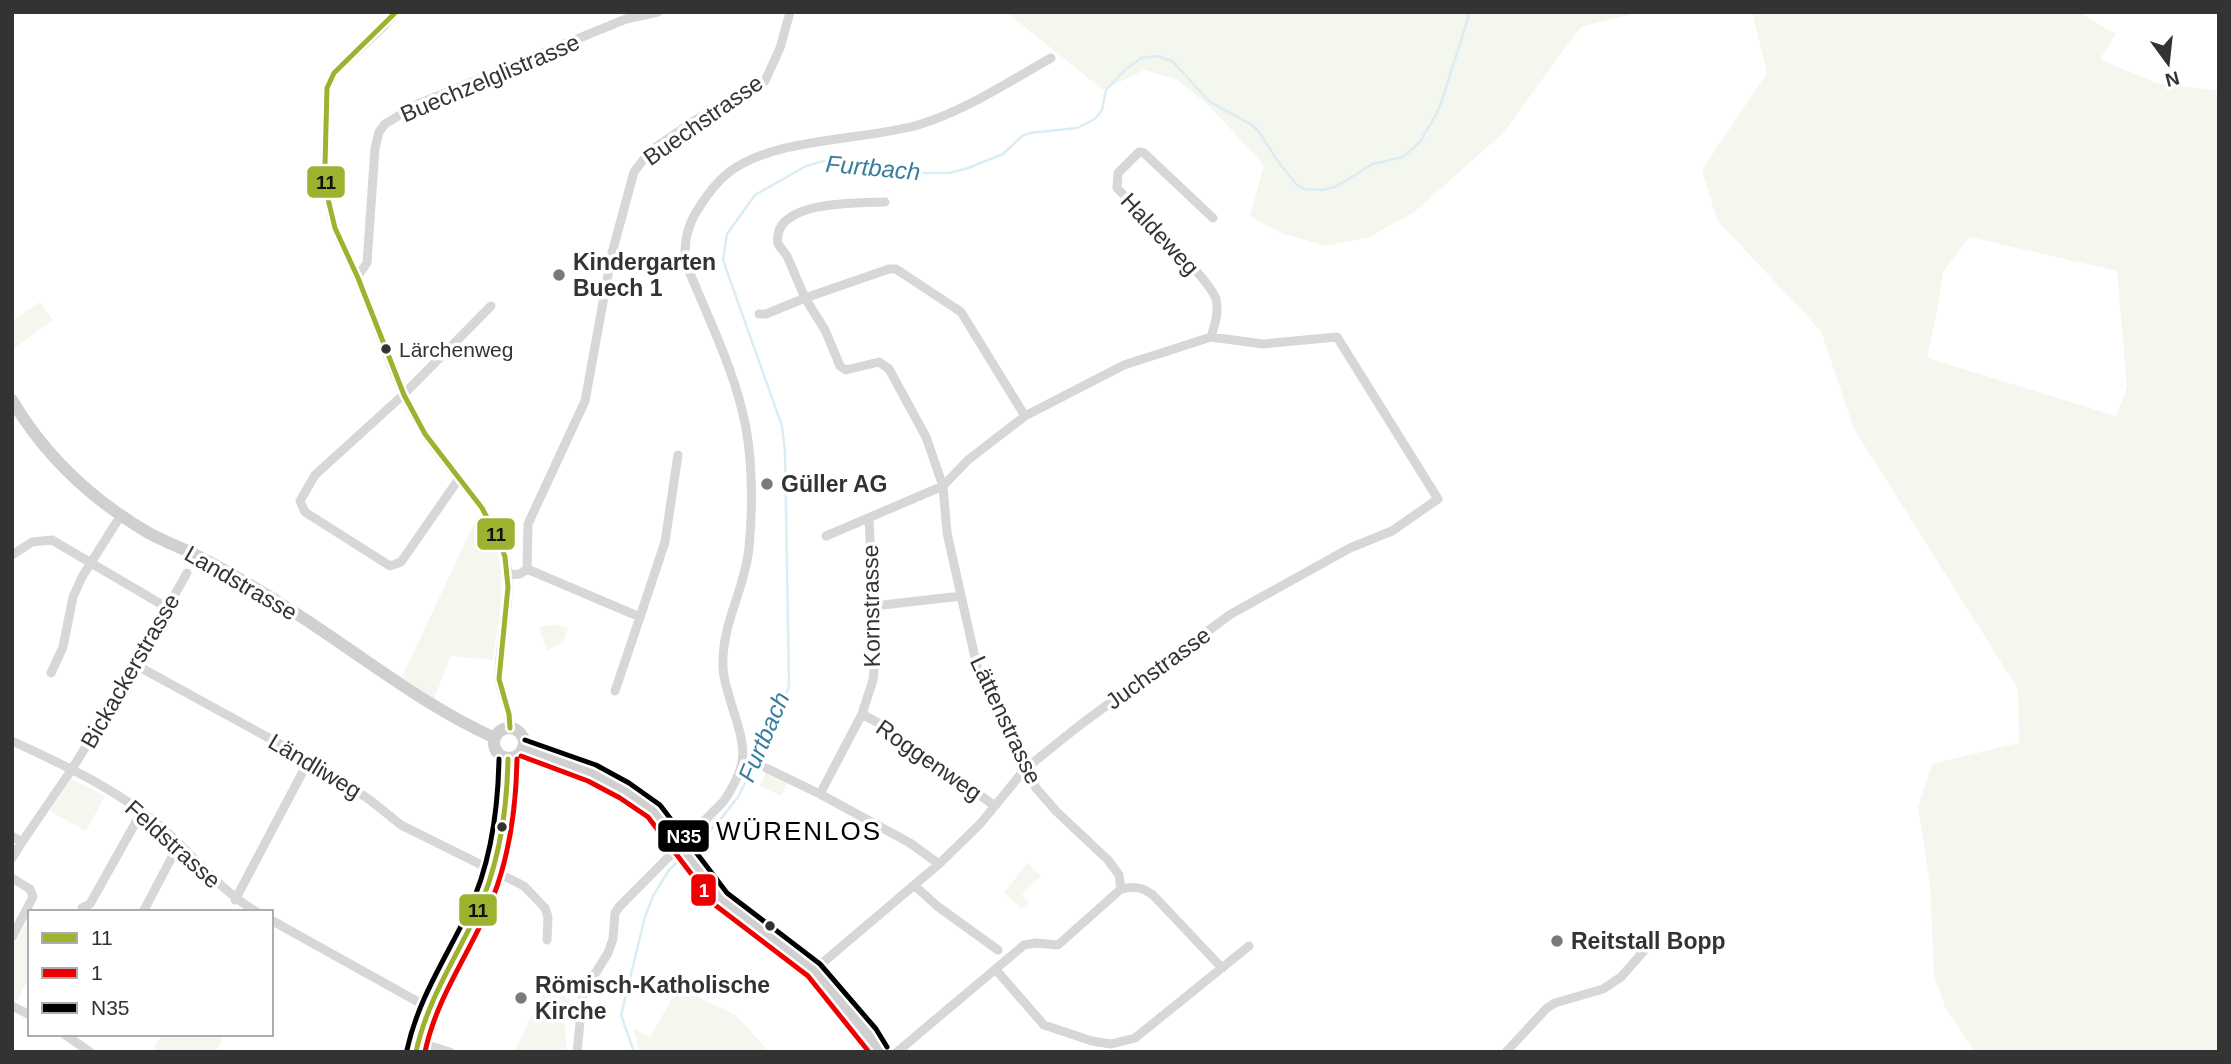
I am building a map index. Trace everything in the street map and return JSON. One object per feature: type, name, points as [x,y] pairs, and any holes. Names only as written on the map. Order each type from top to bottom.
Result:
[{"type":"main road","name":"Landstrasse","points":[[12,400],[47,452],[86,488],[121,515],[271,598],[459,722],[495,738]]},
{"type":"main road","points":[[510,728],[523,737],[523,748],[517,756],[508,759],[496,751],[495,738],[498,732],[510,728]]},
{"type":"main road","points":[[523,748],[542,753],[593,775],[643,802],[654,811],[721,899],[814,971],[856,1018],[880,1052]]},
{"type":"street","points":[[396,12],[334,73],[327,88],[326,175],[330,209],[337,236],[357,277],[402,396],[437,452],[493,527],[505,557],[507,575],[498,670],[501,691],[511,712],[510,728]]},
{"type":"street","name":"Buechzelglistrasse","points":[[357,277],[367,263],[375,148],[384,124],[418,104],[626,19],[658,12]]},
{"type":"street","name":"Buechstrasse","points":[[527,569],[528,524],[585,401],[612,253],[634,172],[650,151],[697,119],[756,89],[765,80],[780,48],[790,12]]},
{"type":"street","points":[[577,1052],[583,993],[608,953],[613,939],[615,913],[682,850],[723,802],[735,785],[742,768],[743,745],[723,667],[729,619],[747,560],[750,524],[749,444],[734,382],[687,266],[685,246],[688,225],[701,203],[728,173],[764,154],[845,136],[918,125],[956,111],[1051,58]]},
{"type":"street","name":"Haldeweg","points":[[1212,337],[1217,307],[1215,295],[1117,188],[1118,173],[1139,152],[1144,153],[1213,218]]},
{"type":"street","points":[[805,298],[787,256],[778,244],[779,233],[787,221],[810,207],[885,202]]},
{"type":"street","points":[[758,314],[766,314],[805,298],[889,269],[896,269],[961,312],[1025,416]]},
{"type":"street","name":"Lättenstrasse","points":[[805,298],[825,330],[840,366],[846,370],[878,362],[889,369],[926,437],[943,486],[947,533],[978,671],[1025,769],[1045,799],[1108,860],[1119,875],[1121,889]]},
{"type":"street","points":[[458,480],[401,562],[390,566],[305,512],[300,501],[314,475],[402,396],[491,306]]},
{"type":"street","points":[[826,536],[943,486],[968,460],[1025,416],[1124,365],[1212,337]]},
{"type":"street","name":"Juchstrasse","points":[[814,971],[939,864],[995,806],[1025,769],[1090,717],[1231,614],[1350,548],[1392,531],[1438,499],[1337,337],[1277,344],[1212,337]]},
{"type":"street","points":[[615,691],[665,542],[678,455]]},
{"type":"street","points":[[51,673],[63,647],[74,597],[92,561],[121,515]]},
{"type":"street","name":"Kornstrasse","points":[[820,794],[862,715],[873,680],[876,651],[869,519]]},
{"type":"street","points":[[12,555],[32,542],[52,540],[92,561],[166,607]]},
{"type":"street","points":[[507,575],[520,574],[527,569],[640,617]]},
{"type":"street","name":"Bickackerstrasse","points":[[12,858],[111,706],[187,573]]},
{"type":"street","points":[[874,606],[961,596]]},
{"type":"street","name":"Ländliweg","points":[[134,664],[309,760],[370,800],[395,821],[524,886],[545,908],[548,917],[547,940]]},
{"type":"street","name":"Roggenweg","points":[[862,715],[882,724],[995,806]]},
{"type":"street","name":"Feldstrasse","points":[[12,741],[72,769],[142,811],[235,900],[253,910]]},
{"type":"street","points":[[450,1052],[416,1047],[429,1008],[474,918],[494,870],[504,821],[508,759]]},
{"type":"street","points":[[235,900],[309,760]]},
{"type":"street","points":[[766,768],[909,843],[939,864]]},
{"type":"street","points":[[82,908],[90,904],[142,811]]},
{"type":"street","points":[[12,836],[22,842]]},
{"type":"street","points":[[144,910],[173,855],[181,846]]},
{"type":"street","points":[[12,878],[30,889],[33,897],[12,937]]},
{"type":"street","points":[[914,885],[937,906],[998,950]]},
{"type":"street","points":[[897,1052],[1024,945],[1036,943],[1052,946],[1063,942],[1121,889],[1144,888],[1153,895],[1222,968]]},
{"type":"street","points":[[273,921],[429,1008]]},
{"type":"street","points":[[1506,1052],[1547,1008],[1555,1003],[1603,989],[1621,977],[1650,944]]},
{"type":"street","points":[[996,970],[1044,1026],[1111,1044],[1135,1038],[1249,946]]},
{"type":"street","points":[[75,1037],[90,1052]]},
{"type":"shaded area","points":[[1006,12],[1640,12],[1581,27],[1502,134],[1413,213],[1369,237],[1326,246],[1281,233],[1250,216],[1264,165],[1208,105],[1176,79],[1144,70],[1103,90]]},
{"type":"shaded area","points":[[1752,12],[2078,12],[2116,34],[2100,59],[2156,83],[2219,91],[2219,1052],[1975,1052],[1945,1007],[1934,975],[1930,884],[1918,807],[1932,764],[2019,743],[2018,689],[1854,429],[1821,331],[1717,220],[1702,170],[1767,73]],"holes":[[[1970,237],[2117,271],[2127,387],[2116,416],[1927,358],[1943,272]]]},
{"type":"shaded area","points":[[40,302],[53,320],[12,350],[12,321]]},
{"type":"shaded area","points":[[478,515],[493,538],[500,568],[501,599],[493,660],[451,656],[434,699],[402,677]]},
{"type":"shaded area","points":[[557,625],[568,628],[563,643],[547,650],[539,626]]},
{"type":"shaded area","points":[[767,771],[788,782],[781,796],[760,786]]},
{"type":"shaded area","points":[[71,779],[105,796],[86,831],[50,811]]},
{"type":"shaded area","points":[[1027,863],[1041,876],[1022,895],[1029,902],[1022,909],[1004,893]]},
{"type":"shaded area","points":[[28,918],[28,981],[16,1002],[12,1000],[12,946]]},
{"type":"shaded area","points":[[678,988],[736,1015],[769,1052],[640,1052],[633,1028],[650,1037]]},
{"type":"shaded area","points":[[544,990],[571,999],[564,1019],[567,1052],[514,1052]]},
{"type":"shaded area","points":[[161,1036],[224,1036],[215,1052],[152,1052]]},
{"type":"waterway","name":"Furtbach","points":[[689,851],[720,820],[738,797],[780,714],[789,685],[785,452],[782,426],[723,260],[727,234],[755,195],[806,166],[824,161],[902,173],[949,173],[968,168],[1003,154],[1022,136],[1077,128],[1095,119],[1102,110],[1106,90],[1126,69],[1141,58],[1157,56],[1172,61],[1210,102],[1252,125],[1297,185],[1304,189],[1322,190],[1335,187],[1373,164],[1403,157],[1420,142],[1439,109],[1470,12]]},
{"type":"waterway","name":"Furtbach","points":[[634,1052],[621,1015],[645,917],[653,896],[669,870],[684,856]]},
{"type":"transit line","name":"11","points":[[396,12],[334,73],[327,88],[327,195],[335,228],[358,278],[404,395],[425,434],[482,508],[505,557],[508,587],[499,679],[510,728]]},
{"type":"transit line","name":"N35","points":[[525,740],[596,765],[629,783],[660,805],[727,893],[820,964],[876,1029],[887,1047]]},
{"type":"transit line","name":"1","points":[[521,756],[588,781],[648,817],[715,905],[808,976],[869,1052]]},
{"type":"transit line","name":"N35","points":[[407,1050],[425,996],[476,894],[488,856],[495,818],[499,759]]},
{"type":"transit line","name":"11","points":[[416,1052],[434,998],[476,915],[491,878],[504,819],[508,759]]},
{"type":"transit line","name":"1","points":[[425,1052],[435,1017],[499,882],[509,842],[517,759]]},
{"type":"place","name":"Kindergarten Buech 1","points":[[559,275]]},
{"type":"place","name":"Lärchenweg","points":[[386,349]]},
{"type":"place","name":"Güller AG","points":[[767,484]]},
{"type":"place","name":"Reitstall Bopp","points":[[1557,941]]},
{"type":"place","name":"Römisch-Katholische Kirche","points":[[521,998]]},
{"type":"district","name":"WÜRENLOS","points":[[799,831]]}]
